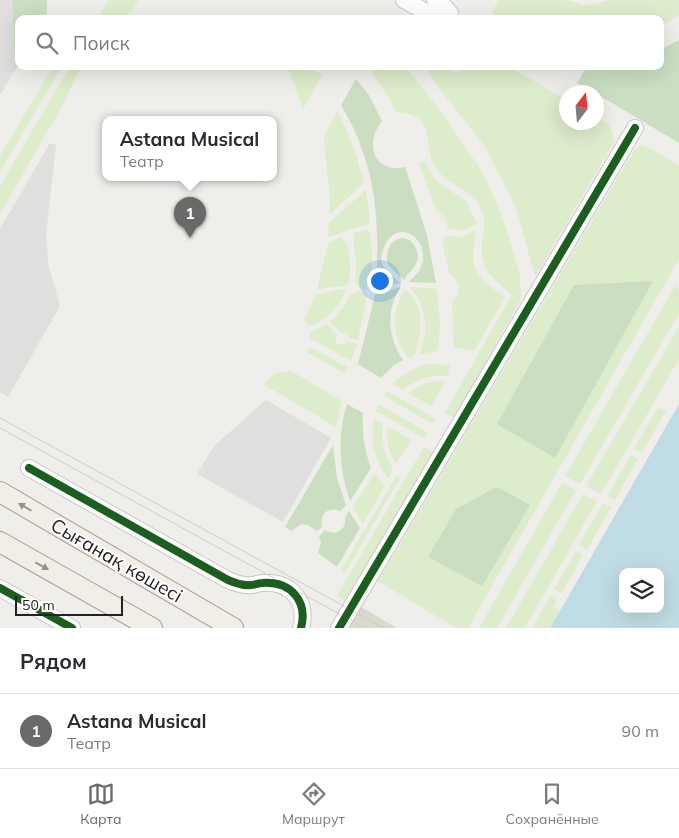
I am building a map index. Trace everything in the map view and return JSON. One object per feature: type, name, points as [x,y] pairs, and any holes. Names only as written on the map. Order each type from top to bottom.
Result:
[{"type":"main road","name":"Сығанақ көшесі","points":[[0,492],[233,628]]},
{"type":"main road","points":[[0,542],[152,628]]},
{"type":"street","points":[[404,0],[432,15]]},
{"type":"street","points":[[436,0],[443,5],[450,15]]},
{"type":"street","points":[[339,628],[635,128]]},
{"type":"street","points":[[29,468],[228,580],[240,585],[249,586],[262,583],[272,584],[289,590],[297,596],[303,606],[304,616],[301,628]]},
{"type":"street","points":[[0,588],[66,626]]},
{"type":"shaded area","points":[[0,0],[12,0],[15,70],[0,95]]},
{"type":"shaded area","points":[[50,143],[56,145],[46,234],[48,263],[60,306],[8,397],[0,392],[0,229]]},
{"type":"shaded area","points":[[266,400],[331,438],[283,522],[197,474],[214,446]]},
{"type":"shaded area","points":[[354,603],[397,628],[340,628]]},
{"type":"green space","points":[[12,0],[47,0],[46,15],[15,15],[15,70]]},
{"type":"green space","points":[[109,0],[139,0],[129,15],[100,15]]},
{"type":"green space","points":[[499,0],[565,0],[585,5],[608,0],[679,0],[679,15],[664,24],[664,15],[494,15],[491,13]]},
{"type":"green space","points":[[679,40],[679,143],[604,98],[604,85],[581,85],[577,83],[585,70],[664,70],[664,48]]},
{"type":"green space","points":[[51,70],[60,70],[0,172],[0,156]]},
{"type":"green space","points":[[68,70],[79,70],[64,103],[0,214],[0,186]]},
{"type":"green space","points":[[288,70],[314,70],[322,75],[303,109]]},
{"type":"green space","points":[[370,70],[408,70],[442,113],[479,167],[491,190],[505,224],[520,276],[521,299],[454,418],[445,413],[512,294],[493,278],[482,259],[484,218],[478,204],[466,192],[446,179],[435,167],[431,158],[426,131],[418,118],[409,114],[395,112],[391,101]]},
{"type":"green space","points":[[427,70],[452,70],[457,73],[459,70],[515,70],[559,96],[559,130],[604,130],[604,121],[612,130],[614,142],[535,277],[516,207],[485,147]]},
{"type":"green space","points":[[356,79],[369,95],[382,121],[374,138],[373,147],[375,155],[386,166],[394,168],[405,167],[427,235],[436,283],[409,282],[421,267],[423,257],[418,241],[412,235],[405,232],[391,237],[385,245],[381,258],[384,267],[400,283],[376,289],[377,240],[374,194],[362,150],[353,127],[341,105]]},
{"type":"green space","points":[[338,111],[355,151],[364,183],[330,214],[324,141],[325,134]]},
{"type":"green space","points":[[641,145],[648,147],[679,166],[679,259],[468,628],[456,628],[378,581],[634,150]]},
{"type":"green space","points":[[424,160],[436,181],[466,201],[477,224],[464,230],[448,229],[445,217],[436,210],[419,164]]},
{"type":"green space","points":[[366,190],[370,219],[368,225],[328,237],[329,223]]},
{"type":"green space","points":[[368,229],[372,247],[372,263],[370,282],[366,289],[358,287],[356,283],[354,233]]},
{"type":"green space","points":[[476,229],[474,262],[476,269],[485,282],[505,297],[474,351],[454,347],[452,302],[458,294],[459,287],[454,277],[449,273],[442,241],[445,236],[462,237]]},
{"type":"green space","points":[[341,237],[347,243],[348,248],[349,282],[345,286],[326,287],[317,290],[328,243]]},
{"type":"green space","points":[[401,238],[412,242],[418,256],[416,264],[404,280],[393,270],[387,258],[391,244]]},
{"type":"green space","points":[[653,281],[555,458],[497,424],[574,285]]},
{"type":"green space","points":[[675,286],[679,289],[679,313],[580,484],[565,476]]},
{"type":"green space","points":[[401,287],[392,305],[390,324],[394,343],[403,360],[394,365],[381,378],[358,364],[375,295]]},
{"type":"green space","points":[[410,287],[437,289],[440,322],[438,351],[420,354],[425,336],[425,319],[420,302]]},
{"type":"green space","points":[[405,289],[412,296],[416,304],[420,321],[419,339],[414,356],[408,358],[398,341],[395,324],[397,306]]},
{"type":"green space","points":[[344,290],[345,292],[339,304],[321,321],[309,327],[305,319],[315,295]]},
{"type":"green space","points":[[358,291],[367,296],[358,340],[349,338],[347,333],[341,332],[330,322],[343,308],[350,295]]},
{"type":"green space","points":[[327,324],[337,335],[335,341],[338,344],[343,345],[348,342],[357,344],[351,361],[310,338],[310,332]]},
{"type":"green space","points":[[679,327],[679,359],[601,494],[586,486]]},
{"type":"green space","points":[[310,347],[347,367],[344,373],[307,352]]},
{"type":"green space","points":[[429,364],[450,365],[448,376],[424,378],[403,390],[393,384],[409,371]]},
{"type":"green space","points":[[291,371],[342,401],[336,427],[263,384],[274,374]]},
{"type":"green space","points":[[446,381],[431,406],[408,393],[426,383]]},
{"type":"green space","points":[[387,391],[436,419],[433,424],[384,396]]},
{"type":"green space","points":[[347,404],[363,413],[364,441],[371,468],[350,501],[343,477],[341,452],[342,428]]},
{"type":"green space","points":[[379,404],[428,433],[424,438],[376,411]]},
{"type":"green space","points":[[658,407],[666,411],[642,453],[634,449]]},
{"type":"green space","points":[[374,418],[383,424],[382,437],[384,448],[393,469],[388,478],[379,465],[374,450]]},
{"type":"green space","points":[[388,427],[412,440],[396,463],[388,446]]},
{"type":"green space","points":[[333,445],[337,478],[346,505],[341,511],[332,509],[326,512],[322,518],[322,527],[317,531],[308,525],[302,524],[291,531],[285,527]]},
{"type":"green space","points":[[424,447],[433,452],[345,601],[337,596]]},
{"type":"green space","points":[[631,455],[638,459],[615,500],[607,496]]},
{"type":"green space","points":[[374,474],[385,485],[363,524],[353,507]]},
{"type":"green space","points":[[397,475],[400,478],[345,573],[341,570]]},
{"type":"green space","points":[[562,483],[576,490],[497,628],[479,628]]},
{"type":"green space","points":[[497,487],[530,505],[482,586],[428,557],[456,509]]},
{"type":"green space","points":[[583,494],[597,501],[525,628],[506,628]]},
{"type":"green space","points":[[603,503],[611,507],[587,550],[579,545]]},
{"type":"green space","points":[[349,511],[360,528],[337,567],[318,553],[321,543],[319,536],[325,530],[334,533],[339,531],[345,524],[345,517]]},
{"type":"green space","points":[[576,551],[583,555],[562,593],[554,589]]},
{"type":"green space","points":[[551,595],[557,599],[553,607],[560,611],[550,628],[532,628]]},
{"type":"water","points":[[679,404],[679,628],[550,628]]},
{"type":"tram line","points":[[0,418],[384,628]]},
{"type":"tram line","points":[[0,428],[365,628]]},
{"type":"cycle path","points":[[339,628],[635,128]]},
{"type":"cycle path","points":[[29,468],[228,580],[245,585],[272,583],[289,589],[299,601],[302,609],[301,628]]},
{"type":"cycle path","points":[[0,588],[72,628]]},
{"type":"place","name":"Astana Musical","points":[[190,238]]}]
